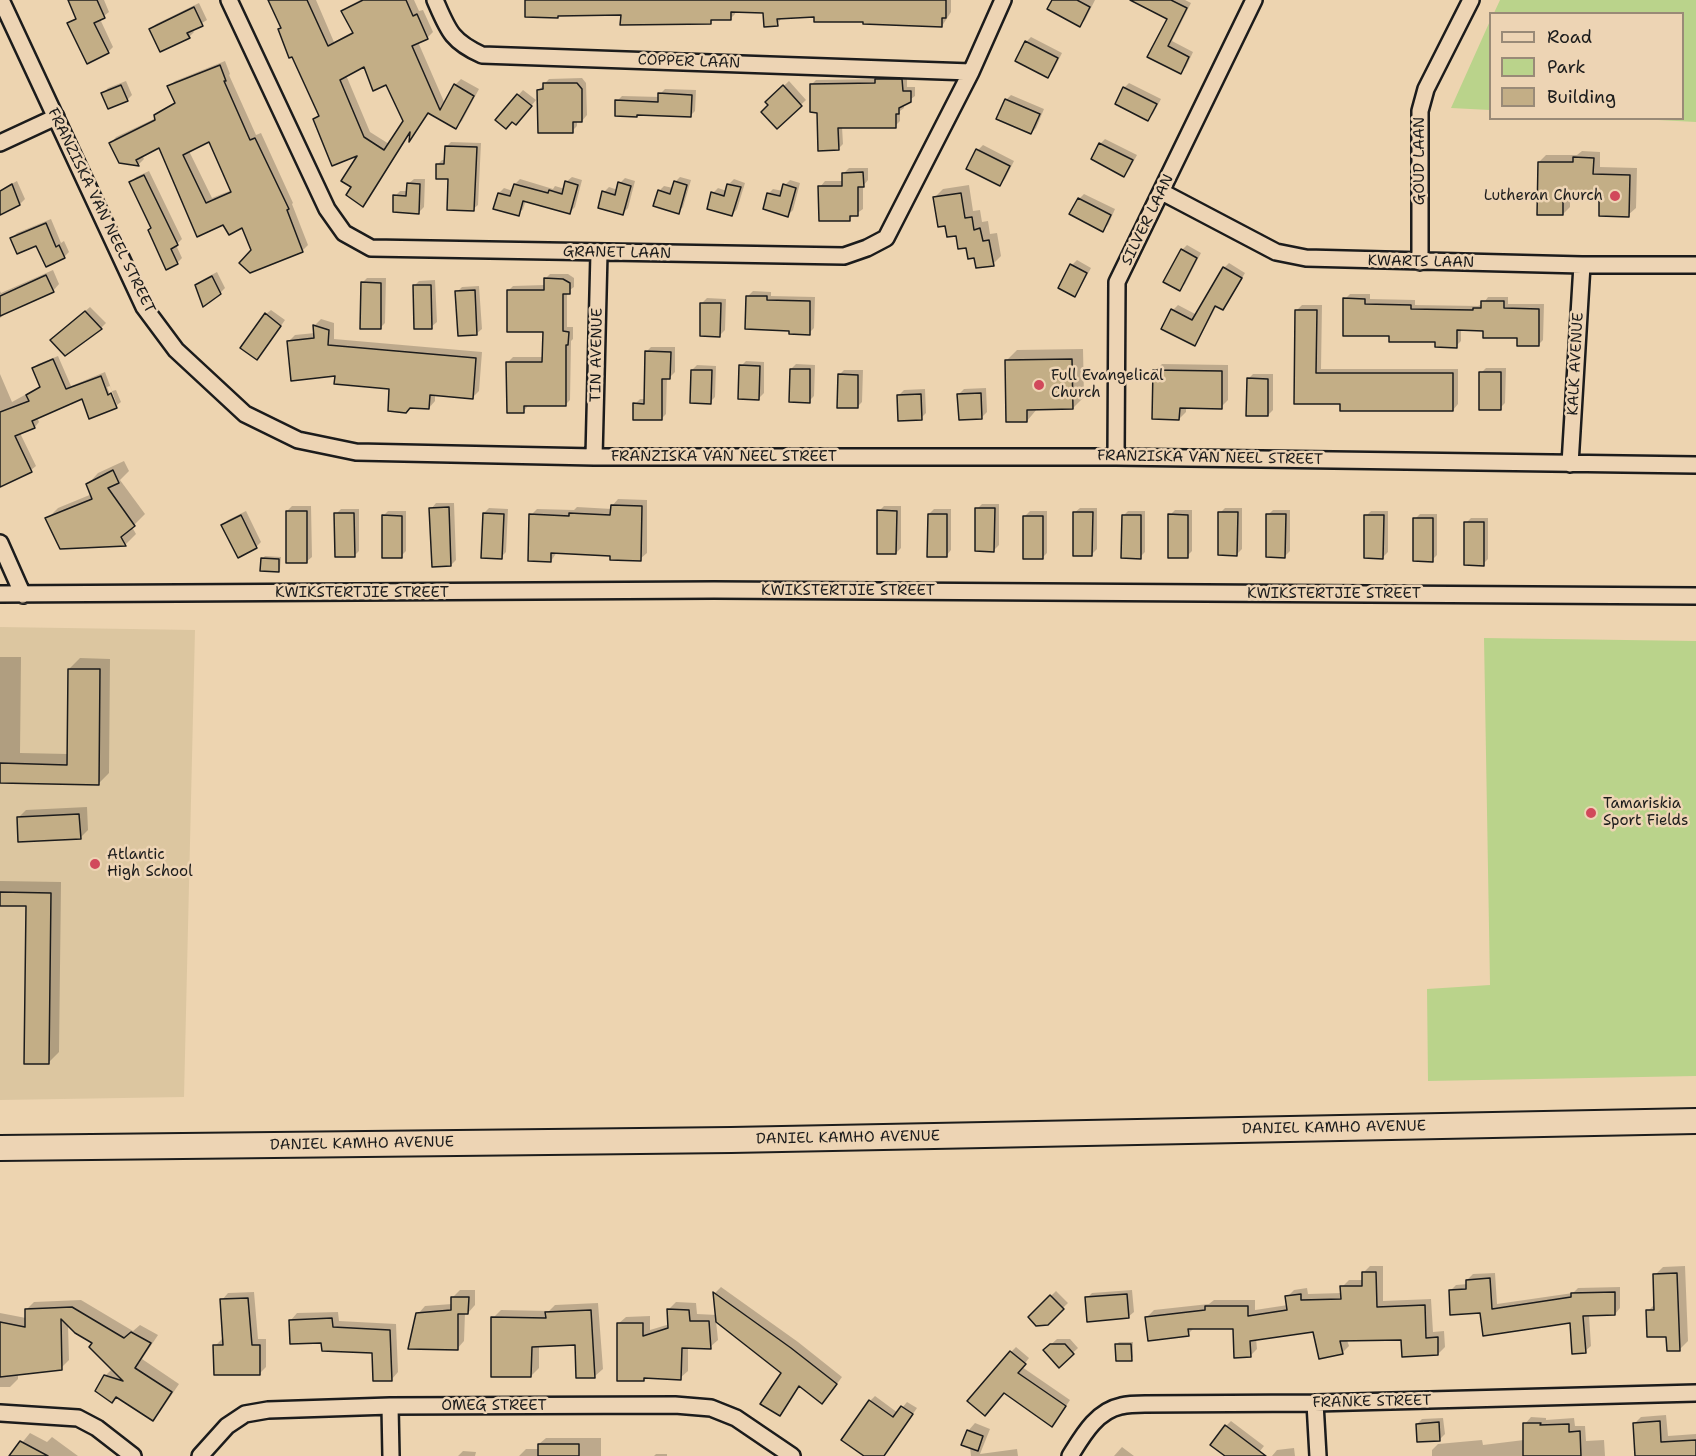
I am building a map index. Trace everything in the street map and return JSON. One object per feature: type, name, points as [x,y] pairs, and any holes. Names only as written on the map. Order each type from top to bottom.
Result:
[{"type":"main road","name":"DANIEL KAMHO AVENUE","points":[[0,1148],[731,1140],[1696,1121]]},
{"type":"street","name":"FRANZISKA VAN NEEL STREET","points":[[1,0],[144,307],[176,350],[245,414],[298,440],[356,452],[594,457],[1116,457],[1696,465]]},
{"type":"street","name":"GRANET LAAN","points":[[229,0],[327,209],[344,233],[371,248],[844,256],[886,238],[971,72],[1003,0]]},
{"type":"street","name":"COPPER LAAN","points":[[435,0],[447,28],[463,46],[482,55],[971,72]]},
{"type":"street","name":"SILVER LAAN","points":[[1116,457],[1118,282],[1254,0]]},
{"type":"street","name":"GOUD LAAN","points":[[1420,262],[1420,111],[1426,89],[1471,0]]},
{"type":"street","points":[[0,143],[56,117]]},
{"type":"street","name":"KWARTS LAAN","points":[[1162,192],[1276,252],[1306,258],[1582,265],[1696,265]]},
{"type":"street","name":"TIN AVENUE","points":[[594,457],[599,253]]},
{"type":"street","name":"KALK AVENUE","points":[[1570,464],[1582,265]]},
{"type":"street","points":[[0,543],[22,595]]},
{"type":"street","name":"KWIKSTERTJIE STREET","points":[[0,594],[726,590],[1696,596]]},
{"type":"street","name":"FRANKE STREET","points":[[1070,1456],[1089,1427],[1107,1411],[1119,1406],[1696,1393]]},
{"type":"street","points":[[1315,1403],[1318,1456]]},
{"type":"street","name":"OMEG STREET","points":[[201,1456],[227,1426],[245,1414],[268,1410],[390,1406],[675,1405],[711,1408],[736,1418],[790,1455]]},
{"type":"street","points":[[390,1406],[391,1456]]},
{"type":"street","points":[[0,1413],[78,1418],[97,1428],[133,1456]]},
{"type":"shaded area","name":"Atlantic High School","points":[[0,627],[195,630],[184,1097],[0,1100]]},
{"type":"green space","points":[[1500,0],[1696,0],[1696,122],[1658,120],[1684,120],[1684,12],[1494,12]]},
{"type":"green space","points":[[1489,23],[1489,110],[1451,108]]},
{"type":"green space","name":"Tamariskia Sport Fields","points":[[1484,638],[1696,641],[1696,1076],[1428,1081],[1427,989],[1490,985]]},
{"type":"building","points":[[68,0],[97,0],[105,18],[94,23],[109,53],[87,64],[67,23],[76,19]]},
{"type":"building","points":[[268,0],[307,0],[328,46],[353,33],[341,11],[363,0],[406,0],[413,16],[417,14],[428,39],[412,46],[440,110],[454,84],[474,96],[456,129],[428,113],[409,142],[410,132],[363,207],[346,195],[351,187],[341,181],[357,156],[332,166],[313,119],[319,116],[292,57],[289,58],[278,29],[281,28]],"holes":[[[364,67],[373,91],[386,85],[403,121],[384,150],[364,137],[340,80]]]},
{"type":"building","points":[[525,0],[946,0],[946,18],[942,18],[942,27],[863,24],[863,22],[814,22],[814,17],[777,19],[778,26],[764,27],[763,13],[731,12],[731,20],[711,20],[711,24],[620,25],[621,15],[525,17]]},
{"type":"building","points":[[1052,0],[1077,0],[1090,7],[1080,27],[1047,9]]},
{"type":"building","points":[[1130,0],[1171,0],[1187,8],[1168,46],[1189,57],[1181,74],[1147,57],[1167,19]]},
{"type":"building","points":[[194,7],[203,26],[187,33],[190,38],[160,52],[149,29]]},
{"type":"building","points":[[1025,41],[1058,58],[1048,78],[1015,61]]},
{"type":"building","points":[[220,65],[226,81],[224,81],[250,140],[255,138],[289,209],[287,210],[303,252],[250,273],[239,263],[251,250],[242,228],[229,235],[223,225],[197,237],[159,148],[136,160],[139,166],[119,163],[109,143],[155,120],[154,115],[175,103],[167,86]],"holes":[[[209,142],[231,192],[206,203],[183,155]]]},
{"type":"building","points":[[875,79],[902,79],[903,91],[911,91],[911,102],[899,108],[899,114],[896,114],[896,128],[838,128],[839,150],[818,151],[817,113],[810,112],[810,84],[875,83]]},
{"type":"building","points":[[543,83],[577,83],[582,89],[582,122],[573,122],[573,133],[538,133],[537,90],[543,89]]},
{"type":"building","points":[[121,85],[128,101],[108,109],[101,93]]},
{"type":"building","points":[[783,85],[802,106],[777,129],[761,112],[768,105],[765,102]]},
{"type":"building","points":[[1123,87],[1157,104],[1148,121],[1115,104]]},
{"type":"building","points":[[658,93],[692,95],[691,117],[615,116],[615,100],[658,102]]},
{"type":"building","points":[[517,94],[532,106],[516,125],[512,122],[506,129],[495,120]]},
{"type":"building","points":[[1005,99],[1040,114],[1031,134],[996,119]]},
{"type":"building","points":[[1099,143],[1133,160],[1124,177],[1091,159]]},
{"type":"building","points":[[445,146],[477,147],[474,211],[447,210],[448,179],[436,179],[436,164],[444,164]]},
{"type":"building","points":[[976,149],[1010,166],[1000,186],[966,169]]},
{"type":"building","points":[[1573,157],[1594,158],[1593,174],[1630,175],[1629,217],[1599,216],[1599,193],[1563,192],[1563,215],[1537,215],[1538,162],[1573,162]]},
{"type":"building","points":[[863,172],[864,187],[858,187],[858,216],[850,216],[850,221],[819,221],[818,186],[842,186],[842,173]]},
{"type":"building","points":[[144,175],[178,245],[171,249],[178,264],[166,270],[148,230],[151,228],[129,182]]},
{"type":"building","points":[[565,181],[578,185],[570,214],[523,201],[519,216],[493,209],[498,193],[510,196],[514,184],[548,193],[549,190],[562,194]]},
{"type":"building","points":[[674,181],[687,185],[679,214],[653,206],[658,190],[670,194]]},
{"type":"building","points":[[618,182],[631,186],[623,215],[598,208],[602,191],[615,195]]},
{"type":"building","points":[[407,183],[420,184],[419,214],[393,212],[393,195],[406,196]]},
{"type":"building","points":[[12,184],[20,205],[0,215],[0,191]]},
{"type":"building","points":[[727,184],[741,187],[732,216],[707,209],[711,192],[724,196]]},
{"type":"building","points":[[783,184],[796,188],[788,217],[763,209],[767,193],[780,196]]},
{"type":"building","points":[[961,193],[965,218],[972,217],[974,230],[980,228],[983,241],[989,240],[994,266],[976,268],[974,258],[968,259],[966,248],[958,249],[956,236],[947,237],[945,226],[938,227],[933,197]]},
{"type":"building","points":[[1078,198],[1111,215],[1103,232],[1069,214]]},
{"type":"building","points":[[46,223],[56,247],[59,245],[65,258],[46,267],[36,246],[17,254],[10,238]]},
{"type":"building","points":[[1181,249],[1197,258],[1180,291],[1163,282]]},
{"type":"building","points":[[1070,264],[1087,273],[1075,297],[1058,288]]},
{"type":"building","points":[[1223,267],[1242,278],[1223,310],[1215,306],[1195,346],[1161,329],[1171,309],[1192,320]]},
{"type":"building","points":[[46,275],[54,292],[0,316],[0,296]]},
{"type":"building","points":[[212,276],[221,294],[203,307],[195,285]]},
{"type":"building","points":[[544,278],[563,279],[570,283],[570,294],[563,294],[563,331],[569,332],[568,345],[566,345],[566,406],[524,406],[524,413],[507,413],[506,362],[542,362],[543,332],[507,332],[507,290],[544,290]]},
{"type":"building","points":[[361,282],[381,283],[381,329],[360,329]]},
{"type":"building","points":[[413,285],[431,285],[432,329],[414,329]]},
{"type":"building","points":[[475,290],[477,335],[458,336],[455,291]]},
{"type":"building","points":[[746,296],[767,296],[767,300],[810,301],[810,335],[789,334],[789,331],[745,329]]},
{"type":"building","points":[[1343,298],[1365,299],[1365,304],[1411,305],[1411,309],[1473,310],[1473,308],[1481,308],[1481,301],[1504,301],[1504,308],[1539,309],[1539,346],[1517,346],[1517,338],[1483,338],[1483,331],[1457,330],[1457,348],[1435,347],[1435,342],[1389,342],[1389,336],[1343,336]]},
{"type":"building","points":[[700,303],[721,303],[720,337],[700,336]]},
{"type":"building","points":[[1295,310],[1317,310],[1316,373],[1453,373],[1453,411],[1340,411],[1340,404],[1294,404]]},
{"type":"building","points":[[85,311],[102,329],[65,356],[50,340]]},
{"type":"building","points":[[265,313],[281,326],[257,360],[240,348]]},
{"type":"building","points":[[313,325],[329,330],[328,345],[476,358],[473,399],[430,395],[429,409],[410,408],[406,413],[388,411],[389,389],[334,384],[335,376],[291,381],[287,341],[314,338]]},
{"type":"building","points":[[645,351],[671,352],[670,379],[662,379],[662,420],[633,420],[633,403],[644,404]]},
{"type":"building","points":[[53,359],[66,389],[101,376],[108,395],[111,393],[117,408],[89,419],[82,399],[32,421],[35,428],[15,436],[32,472],[0,487],[0,412],[29,401],[26,395],[40,387],[32,368]]},
{"type":"building","name":"Full Evangelical Church","points":[[1072,359],[1073,409],[1027,410],[1027,422],[1006,422],[1005,360]]},
{"type":"building","points":[[739,365],[760,366],[759,400],[738,399]]},
{"type":"building","points":[[790,369],[810,369],[810,403],[789,402]]},
{"type":"building","points":[[691,370],[712,370],[711,404],[690,403]]},
{"type":"building","points":[[1153,370],[1222,371],[1222,409],[1180,408],[1179,420],[1152,419]]},
{"type":"building","points":[[1479,372],[1501,372],[1501,410],[1479,410]]},
{"type":"building","points":[[838,374],[858,375],[858,408],[837,408]]},
{"type":"building","points":[[1247,378],[1268,379],[1268,416],[1246,416]]},
{"type":"building","points":[[981,393],[982,419],[959,420],[957,394]]},
{"type":"building","points":[[921,394],[922,420],[898,421],[897,395]]},
{"type":"building","points":[[113,470],[119,483],[108,488],[135,526],[121,537],[126,546],[60,549],[45,518],[92,499],[86,484]]},
{"type":"building","points":[[611,505],[642,506],[641,561],[610,560],[610,556],[551,553],[551,562],[528,561],[529,514],[610,515]]},
{"type":"building","points":[[449,507],[451,566],[432,567],[429,508]]},
{"type":"building","points":[[975,508],[995,508],[994,552],[975,551]]},
{"type":"building","points":[[877,510],[897,511],[896,554],[877,554]]},
{"type":"building","points":[[286,511],[307,511],[307,563],[286,563]]},
{"type":"building","points":[[1073,512],[1093,512],[1092,556],[1073,556]]},
{"type":"building","points":[[1218,512],[1238,512],[1237,556],[1218,555]]},
{"type":"building","points":[[334,513],[354,513],[355,557],[335,557]]},
{"type":"building","points":[[483,513],[504,514],[502,559],[481,558]]},
{"type":"building","points":[[928,514],[947,514],[947,557],[927,557]]},
{"type":"building","points":[[1168,514],[1188,515],[1188,558],[1168,558]]},
{"type":"building","points":[[1266,514],[1286,514],[1285,558],[1266,557]]},
{"type":"building","points":[[241,515],[257,548],[238,558],[221,525]]},
{"type":"building","points":[[382,515],[402,516],[402,558],[382,558]]},
{"type":"building","points":[[1122,515],[1141,515],[1141,559],[1121,558]]},
{"type":"building","points":[[1364,515],[1384,515],[1383,559],[1364,558]]},
{"type":"building","points":[[1023,516],[1043,516],[1043,559],[1023,559]]},
{"type":"building","points":[[1413,518],[1433,518],[1433,562],[1413,561]]},
{"type":"building","points":[[1464,522],[1484,522],[1484,566],[1464,565]]},
{"type":"building","points":[[261,558],[279,559],[279,572],[260,571]]},
{"type":"building","points":[[68,669],[100,669],[99,785],[0,783],[0,763],[67,765]]},
{"type":"building","points":[[79,814],[81,839],[18,842],[17,817]]},
{"type":"building","points":[[0,892],[51,893],[49,1064],[24,1064],[26,906],[0,906]]},
{"type":"building","points":[[1362,1272],[1376,1272],[1377,1307],[1425,1305],[1426,1338],[1438,1337],[1438,1355],[1402,1357],[1401,1340],[1340,1341],[1343,1354],[1319,1359],[1313,1332],[1250,1341],[1251,1357],[1234,1358],[1233,1329],[1188,1329],[1189,1336],[1148,1341],[1145,1317],[1205,1310],[1205,1306],[1248,1306],[1248,1316],[1287,1310],[1285,1296],[1301,1294],[1301,1300],[1341,1299],[1340,1286],[1362,1286]]},
{"type":"building","points":[[1677,1273],[1680,1351],[1667,1351],[1666,1337],[1647,1337],[1646,1310],[1654,1310],[1653,1274]]},
{"type":"building","points":[[1490,1278],[1492,1309],[1571,1297],[1571,1293],[1615,1292],[1615,1315],[1583,1316],[1586,1353],[1572,1354],[1570,1323],[1483,1336],[1480,1313],[1450,1315],[1449,1290],[1466,1289],[1466,1280]]},
{"type":"building","points":[[713,1292],[837,1384],[822,1404],[799,1386],[780,1416],[760,1404],[781,1373],[716,1322]]},
{"type":"building","points":[[1127,1294],[1129,1318],[1087,1322],[1085,1297]]},
{"type":"building","points":[[1050,1295],[1064,1309],[1048,1325],[1036,1326],[1028,1317]]},
{"type":"building","points":[[451,1297],[469,1297],[468,1314],[458,1314],[458,1350],[408,1349],[416,1313],[451,1310]]},
{"type":"building","points":[[248,1298],[252,1345],[260,1345],[260,1375],[214,1375],[213,1345],[223,1345],[220,1299]]},
{"type":"building","points":[[72,1307],[124,1338],[131,1332],[151,1343],[135,1368],[172,1392],[153,1421],[116,1397],[112,1403],[95,1391],[104,1375],[123,1381],[89,1347],[92,1343],[75,1333],[61,1319],[62,1370],[0,1377],[0,1322],[25,1327],[25,1309]]},
{"type":"building","points":[[667,1309],[689,1310],[690,1321],[709,1321],[711,1349],[682,1348],[681,1380],[644,1378],[644,1381],[617,1381],[617,1323],[643,1323],[643,1336],[668,1328]]},
{"type":"building","points":[[591,1310],[595,1378],[576,1378],[575,1345],[532,1347],[531,1377],[491,1377],[491,1317],[546,1318],[545,1312]]},
{"type":"building","points":[[332,1318],[333,1327],[390,1330],[392,1381],[373,1381],[372,1353],[322,1351],[321,1343],[290,1344],[289,1320]]},
{"type":"building","points":[[1050,1344],[1065,1344],[1074,1354],[1059,1368],[1043,1350]]},
{"type":"building","points":[[1115,1344],[1131,1344],[1132,1361],[1116,1361]]},
{"type":"building","points":[[1010,1351],[1026,1364],[1018,1373],[1066,1406],[1052,1427],[1004,1393],[985,1416],[967,1401]]},
{"type":"building","points":[[869,1400],[893,1417],[901,1406],[913,1414],[884,1456],[864,1456],[841,1440]]},
{"type":"building","points":[[1660,1421],[1661,1442],[1696,1440],[1696,1456],[1635,1456],[1633,1423]]},
{"type":"building","points":[[1439,1422],[1440,1441],[1417,1442],[1416,1424]]},
{"type":"building","points":[[1523,1423],[1569,1424],[1569,1432],[1580,1431],[1581,1456],[1523,1456]]},
{"type":"building","points":[[1225,1425],[1266,1456],[1225,1456],[1210,1445]]},
{"type":"building","points":[[967,1430],[983,1436],[978,1451],[961,1445]]},
{"type":"building","points":[[20,1441],[48,1456],[9,1456]]},
{"type":"building","points":[[538,1444],[579,1444],[579,1456],[538,1456]]},
{"type":"place","name":"Lutheran Church","points":[[1615,196]]},
{"type":"place","name":"Full Evangelical Church","points":[[1039,385]]},
{"type":"place","name":"Tamariskia Sport Fields","points":[[1591,813]]},
{"type":"place","name":"Atlantic High School","points":[[95,864]]}]
